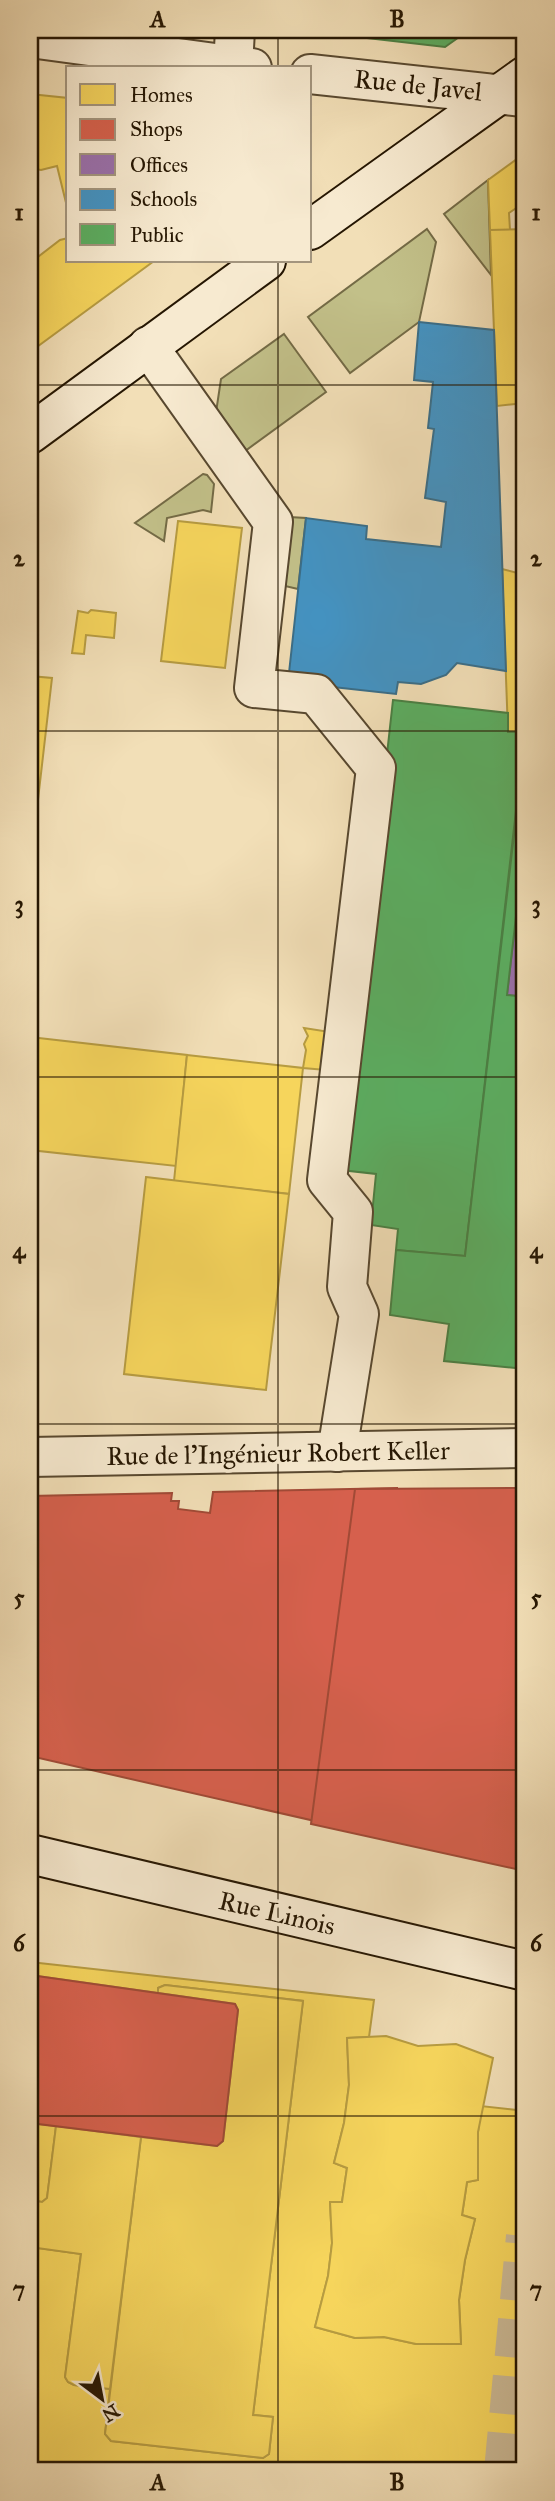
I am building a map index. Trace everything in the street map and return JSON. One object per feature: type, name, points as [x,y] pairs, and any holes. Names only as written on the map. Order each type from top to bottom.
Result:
[{"type":"street","points":[[30,38],[240,55]]},
{"type":"street","name":"Rue de Javel","points":[[312,75],[517,89]]},
{"type":"street","points":[[312,229],[517,89]]},
{"type":"street","points":[[30,434],[265,262]]},
{"type":"street","points":[[148,346],[273,522],[254,688],[316,694],[376,768],[327,1180],[353,1212],[346,1287],[359,1314],[337,1452]]},
{"type":"street","name":"Rue de l'Ingénieur Robert Keller","points":[[30,1457],[525,1448]]},
{"type":"street","name":"Rue Linois","points":[[30,1854],[525,1971]]},
{"type":"shaded area","points":[[488,180],[491,275],[444,214]]},
{"type":"shaded area","points":[[427,229],[436,242],[419,322],[350,373],[308,317]]},
{"type":"shaded area","points":[[284,334],[326,392],[241,454],[215,419],[221,379]]},
{"type":"shaded area","points":[[203,474],[214,484],[211,512],[203,510],[167,518],[164,541],[135,523]]},
{"type":"shaded area","points":[[289,517],[306,518],[298,589],[285,586]]},
{"type":"building: Homes","points":[[30,94],[66,98],[66,203],[57,166],[41,170],[30,168]]},
{"type":"building: Homes","points":[[525,153],[525,202],[509,213],[510,230],[490,230],[488,180]]},
{"type":"building: Homes","points":[[525,229],[525,403],[497,406],[490,230]]},
{"type":"building: Homes","points":[[66,238],[66,262],[153,262],[30,352],[30,263],[60,240]]},
{"type":"building: Homes","points":[[178,521],[242,528],[225,668],[161,661]]},
{"type":"building: Homes","points":[[502,569],[525,575],[525,732],[508,732]]},
{"type":"building: Homes","points":[[91,610],[116,613],[114,638],[86,635],[84,654],[72,653],[78,611],[88,613]]},
{"type":"building: Homes","points":[[30,676],[52,678],[30,869]]},
{"type":"building: Homes","points":[[419,770],[486,776],[450,1111],[382,1104]]},
{"type":"building: Homes","points":[[304,1028],[330,1032],[326,1070],[303,1068],[306,1050],[304,1044],[308,1036]]},
{"type":"building: Homes","points":[[30,1037],[187,1055],[176,1166],[30,1150]]},
{"type":"building: Homes","points":[[187,1055],[303,1068],[289,1194],[174,1181]]},
{"type":"building: Homes","points":[[146,1177],[289,1194],[266,1390],[124,1374]]},
{"type":"building: Homes","points":[[95,1550],[145,1557],[143,1576],[221,1585],[220,1604],[227,1605],[230,1567],[284,1574],[266,1714],[249,1712],[243,1761],[75,1739],[80,1689],[107,1693],[109,1675],[80,1670]]},
{"type":"building: Homes","points":[[95,1550],[145,1557],[143,1576],[121,1574],[109,1675],[80,1670]]},
{"type":"building: Homes","points":[[230,1567],[284,1574],[280,1611],[227,1605]]},
{"type":"building: Homes","points":[[121,1574],[221,1585],[218,1623],[225,1623],[214,1707],[107,1693]]},
{"type":"building: Homes","points":[[220,1604],[280,1611],[266,1714],[249,1712],[243,1761],[166,1751],[173,1702],[214,1707],[225,1623],[218,1623]]},
{"type":"building: Homes","points":[[80,1689],[127,1696],[122,1745],[75,1739]]},
{"type":"building: Homes","points":[[127,1696],[173,1702],[166,1751],[122,1745]]},
{"type":"building: Homes","points":[[30,1962],[374,2000],[369,2037],[347,2038],[349,2085],[344,2123],[334,2163],[347,2168],[342,2202],[330,2202],[332,2243],[328,2276],[315,2327],[355,2338],[384,2337],[416,2344],[461,2344],[459,2300],[475,2219],[462,2215],[467,2182],[478,2180],[481,2106],[525,2111],[525,2471],[30,2471],[30,2247],[81,2254],[65,2377],[74,2385],[110,2389],[105,2434],[111,2441],[263,2458],[269,2454],[273,2417],[253,2415],[303,2001],[165,1985],[158,1988],[158,1993],[30,1975]]},
{"type":"building: Homes","points":[[165,1985],[303,2001],[253,2415],[273,2417],[269,2454],[263,2458],[111,2441],[105,2434],[141,2137],[217,2146],[223,2141],[238,2010],[235,2004],[158,1993],[158,1988]]},
{"type":"building: Homes","points":[[386,2036],[418,2046],[456,2044],[493,2058],[478,2132],[478,2180],[467,2182],[462,2215],[475,2219],[459,2300],[461,2344],[416,2344],[384,2337],[355,2338],[315,2327],[328,2276],[332,2243],[330,2202],[342,2202],[347,2168],[334,2163],[344,2123],[349,2085],[347,2038]]},
{"type":"building: Homes","points":[[58,2080],[79,2083],[74,2121],[53,2118]]},
{"type":"building: Homes","points":[[30,2123],[56,2126],[47,2198],[42,2202],[30,2200]]},
{"type":"building: Homes","points":[[56,2126],[141,2137],[110,2389],[74,2385],[65,2377],[81,2254],[30,2247],[30,2200],[42,2202],[47,2198]]},
{"type":"building: Shops","points":[[397,1488],[397,1498],[443,1497],[448,1506],[466,1496],[525,1496],[525,1869],[30,1756],[30,1496],[172,1493],[171,1501],[179,1501],[178,1509],[210,1513],[213,1492]]},
{"type":"building: Shops","points":[[525,1488],[525,1871],[311,1824],[355,1489]]},
{"type":"building: Shops","points":[[30,1975],[235,2004],[238,2010],[223,2141],[217,2146],[30,2123]]},
{"type":"building: Offices","points":[[525,838],[525,997],[507,995]]},
{"type":"building: Schools","points":[[419,322],[494,330],[506,671],[457,663],[446,675],[421,684],[398,682],[396,694],[288,682],[306,518],[367,526],[366,539],[441,547],[446,502],[425,498],[434,429],[428,428],[433,382],[414,380]]},
{"type":"building: Public","points":[[346,30],[469,30],[445,47],[350,36]]},
{"type":"building: Public","points":[[393,700],[508,713],[508,732],[525,732],[465,1256],[396,1250],[398,1229],[371,1225],[376,1174],[341,1170]]},
{"type":"building: Public","points":[[525,740],[525,838],[507,995],[525,997],[525,1369],[444,1361],[449,1324],[390,1315],[396,1250],[465,1256]]},
{"type":"tunnel","points":[[503,2471],[525,2236]]}]
